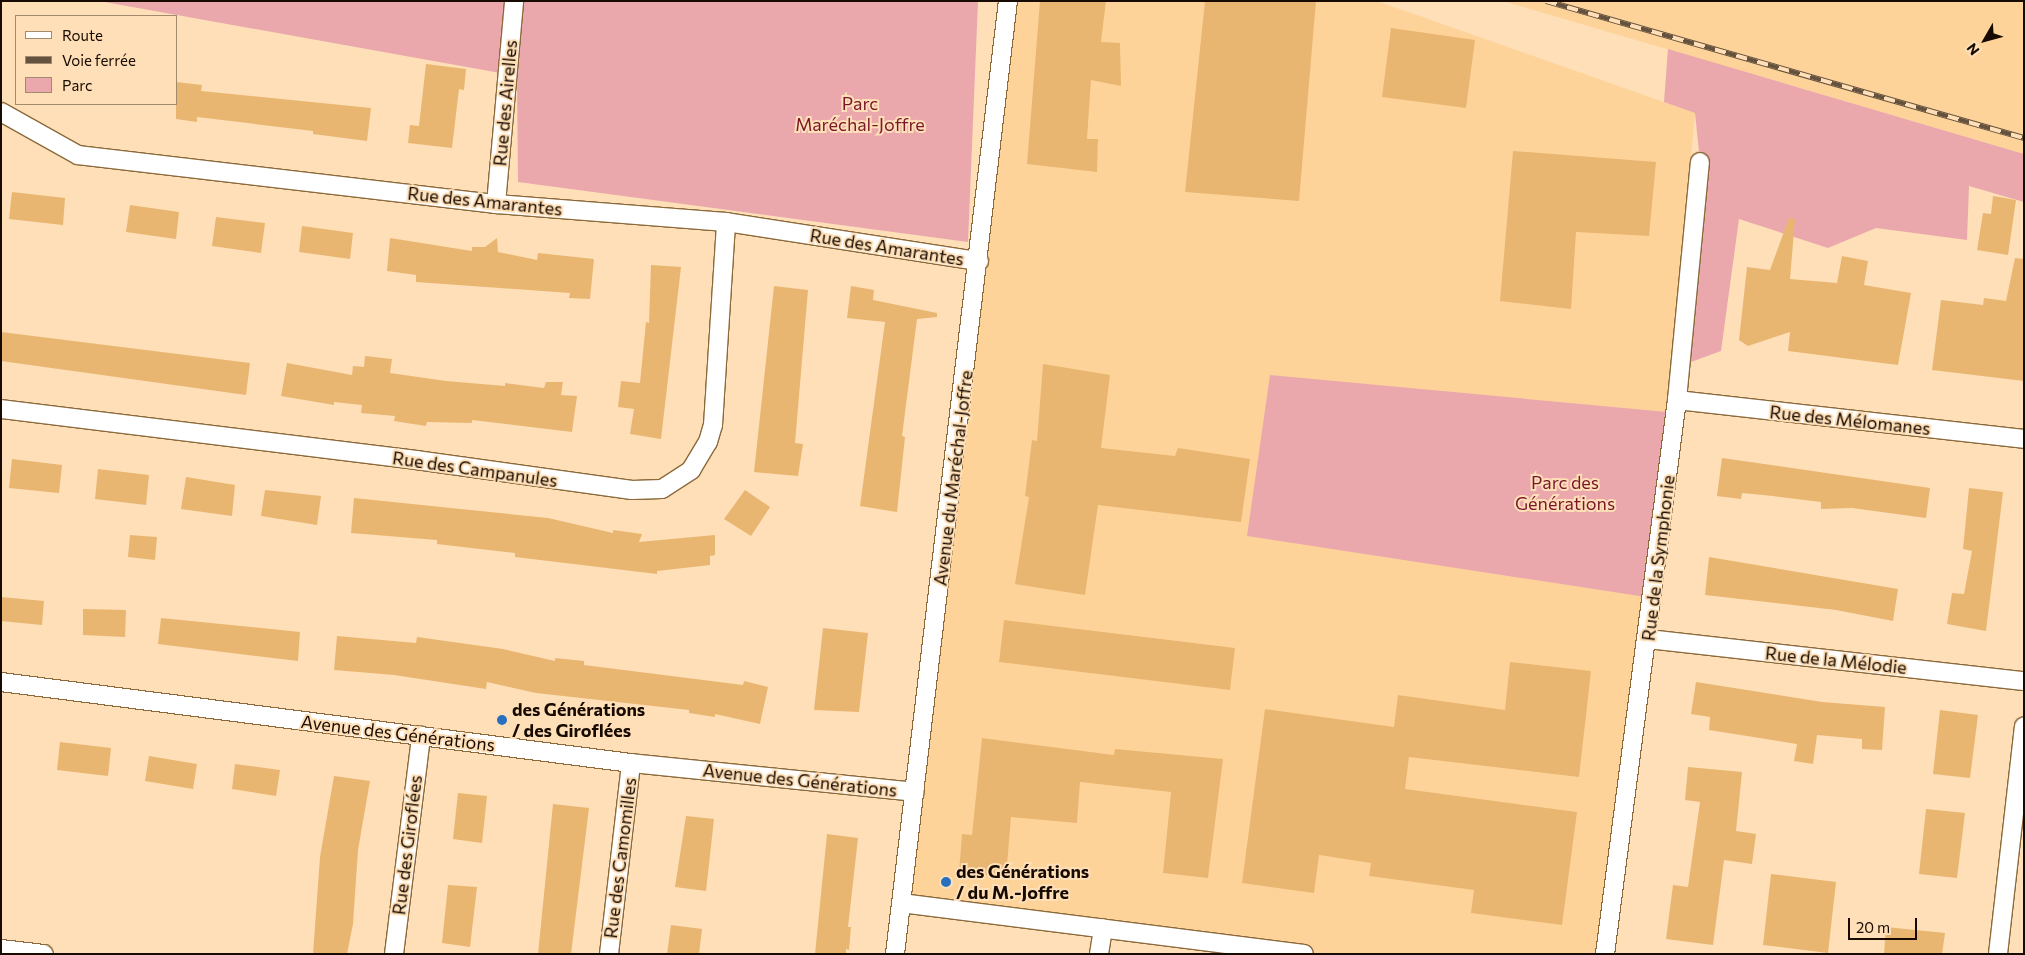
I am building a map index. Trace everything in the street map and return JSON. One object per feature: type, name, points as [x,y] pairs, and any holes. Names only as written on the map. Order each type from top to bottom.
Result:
[{"type":"street","name":"Rue des Airelles","points":[[496,204],[514,1]]},
{"type":"street","name":"Avenue du Maréchal-Joffre","points":[[895,954],[979,261],[1008,1]]},
{"type":"street","name":"Rue des Amarantes","points":[[1,112],[78,155],[496,204],[726,222],[979,261]]},
{"type":"street","name":"Rue de la Symphonie","points":[[1605,954],[1648,639],[1677,400],[1700,162]]},
{"type":"street","name":"Rue des Campanules","points":[[1,410],[416,460],[632,490],[662,489],[691,470],[708,442],[713,425],[726,222]]},
{"type":"street","name":"Rue des Mélomanes","points":[[1677,400],[2024,439]]},
{"type":"street","name":"Rue de la Mélodie","points":[[1648,639],[2024,681]]},
{"type":"street","name":"Avenue des Générations","points":[[1,682],[631,762],[915,792]]},
{"type":"street","points":[[1998,954],[2024,726]]},
{"type":"street","name":"Rue des Giroflées","points":[[394,954],[421,736]]},
{"type":"street","name":"Rue des Camomilles","points":[[609,954],[631,762]]},
{"type":"street","points":[[901,903],[1304,954]]},
{"type":"street","points":[[1099,954],[1102,928]]},
{"type":"street","points":[[1,949],[44,954]]},
{"type":"shaded area","points":[[1007,1],[1377,1],[1695,113],[1667,412],[1605,954],[1304,954],[901,903]]},
{"type":"shaded area","points":[[1503,1],[2024,1],[2024,154],[1786,84]]},
{"type":"green space","name":"Parc Maréchal-Joffre","points":[[99,1],[978,1],[968,242],[518,182],[517,76]]},
{"type":"green space","points":[[1668,49],[2024,154],[2024,202],[1969,186],[1967,240],[1876,228],[1828,248],[1739,219],[1721,351],[1680,366],[1700,162],[1695,113],[1664,102]]},
{"type":"green space","name":"Parc des Générations","points":[[1270,375],[1667,412],[1646,597],[1247,536]]},
{"type":"building","points":[[1040,1],[1106,1],[1101,42],[1120,43],[1121,86],[1091,80],[1087,139],[1098,139],[1097,172],[1027,164]]},
{"type":"building","points":[[1205,1],[1316,1],[1299,201],[1185,192]]},
{"type":"building","points":[[1391,28],[1475,40],[1466,108],[1382,97]]},
{"type":"building","points":[[426,64],[466,69],[464,90],[459,89],[452,148],[408,143],[410,125],[419,126]]},
{"type":"building","points":[[178,82],[202,85],[201,91],[371,108],[367,141],[313,134],[313,131],[197,117],[197,122],[176,119]]},
{"type":"building","points":[[1513,151],[1656,162],[1649,236],[1576,232],[1571,309],[1500,301]]},
{"type":"building","points":[[12,192],[65,198],[63,225],[9,219]]},
{"type":"building","points":[[1993,196],[2016,200],[2008,255],[1977,250],[1983,213],[1991,214]]},
{"type":"building","points":[[130,205],[179,212],[176,239],[126,232]]},
{"type":"building","points":[[216,217],[265,223],[261,253],[212,246]]},
{"type":"building","points":[[1789,218],[1795,219],[1790,279],[1837,283],[1842,256],[1868,261],[1864,285],[1911,293],[1898,365],[1788,351],[1790,332],[1748,346],[1739,340],[1747,267],[1770,270]]},
{"type":"building","points":[[302,226],[353,233],[350,259],[299,252]]},
{"type":"building","points":[[390,238],[472,251],[472,247],[485,247],[497,238],[498,252],[537,260],[538,253],[594,259],[590,299],[569,298],[570,293],[416,282],[416,275],[387,271]]},
{"type":"building","points":[[2015,258],[2024,259],[2024,381],[1932,370],[1941,300],[1983,305],[1984,298],[2006,301]]},
{"type":"building","points":[[651,265],[681,267],[661,439],[630,434],[634,409],[618,407],[621,381],[640,383],[646,322],[649,323]]},
{"type":"building","points":[[774,286],[808,290],[795,443],[803,444],[798,476],[754,472]]},
{"type":"building","points":[[851,286],[874,290],[873,300],[937,313],[937,317],[917,319],[902,436],[905,437],[897,512],[860,506],[885,322],[847,318]]},
{"type":"building","points":[[1,332],[250,363],[246,395],[1,361]]},
{"type":"building","points":[[365,356],[392,359],[390,373],[446,381],[505,386],[505,383],[544,388],[546,382],[563,382],[561,395],[577,396],[572,432],[472,420],[472,423],[427,422],[426,426],[394,421],[395,416],[361,413],[362,405],[334,402],[334,405],[281,396],[287,363],[352,375],[353,366],[364,367]]},
{"type":"building","points":[[1043,364],[1110,375],[1101,448],[1175,456],[1178,448],[1250,459],[1241,522],[1098,505],[1085,595],[1015,584],[1029,497],[1025,496],[1032,440],[1037,441]]},
{"type":"building","points":[[1722,458],[1930,488],[1926,518],[1852,508],[1821,509],[1821,502],[1773,496],[1742,493],[1741,499],[1717,496]]},
{"type":"building","points":[[12,459],[62,465],[59,493],[9,488]]},
{"type":"building","points":[[98,469],[149,475],[146,505],[95,499]]},
{"type":"building","points":[[186,477],[235,485],[232,516],[181,509]]},
{"type":"building","points":[[1969,488],[2003,492],[1986,631],[1947,624],[1952,593],[1964,594],[1972,551],[1963,549]]},
{"type":"building","points":[[265,490],[321,496],[317,525],[261,516]]},
{"type":"building","points":[[745,490],[770,507],[751,536],[724,519]]},
{"type":"building","points":[[354,498],[548,518],[613,533],[613,530],[642,534],[639,542],[715,535],[715,555],[710,556],[710,565],[657,571],[657,574],[515,557],[515,553],[437,544],[437,540],[351,533]]},
{"type":"building","points":[[130,535],[157,537],[155,560],[128,557]]},
{"type":"building","points":[[1709,557],[1898,589],[1893,621],[1836,610],[1705,595]]},
{"type":"building","points":[[1,597],[44,601],[42,625],[1,621]]},
{"type":"building","points":[[83,609],[126,610],[125,637],[83,635]]},
{"type":"building","points":[[161,618],[300,632],[298,661],[158,644]]},
{"type":"building","points":[[1004,620],[1235,648],[1230,690],[999,662]]},
{"type":"building","points":[[823,628],[868,633],[859,712],[814,710]]},
{"type":"building","points":[[337,636],[416,643],[417,637],[503,649],[555,661],[555,658],[584,661],[584,665],[743,685],[744,681],[768,687],[760,724],[715,714],[715,717],[689,713],[689,710],[536,693],[487,682],[486,689],[394,675],[334,670]]},
{"type":"building","points":[[1510,662],[1591,671],[1579,777],[1409,757],[1405,789],[1577,812],[1562,925],[1471,913],[1474,890],[1369,876],[1371,863],[1319,855],[1314,893],[1242,883],[1265,709],[1394,727],[1398,695],[1505,710]]},
{"type":"building","points":[[1696,682],[1822,702],[1885,707],[1882,750],[1862,749],[1862,739],[1817,735],[1813,764],[1794,761],[1797,744],[1709,730],[1710,717],[1691,714]]},
{"type":"building","points":[[1940,710],[1978,715],[1970,778],[1933,774]]},
{"type":"building","points":[[982,738],[1114,755],[1115,749],[1223,759],[1208,878],[1163,873],[1171,792],[1080,782],[1077,823],[1011,817],[1006,877],[959,873],[962,834],[972,835]]},
{"type":"building","points":[[60,742],[111,748],[108,776],[57,770]]},
{"type":"building","points":[[149,756],[197,764],[193,789],[145,781]]},
{"type":"building","points":[[235,764],[280,770],[276,796],[232,789]]},
{"type":"building","points":[[1688,767],[1742,772],[1736,831],[1756,834],[1752,864],[1724,860],[1713,945],[1666,939],[1673,885],[1688,887],[1700,802],[1685,800]]},
{"type":"building","points":[[334,776],[370,781],[358,850],[353,924],[347,954],[313,954],[320,857]]},
{"type":"building","points":[[458,793],[487,796],[482,843],[453,839]]},
{"type":"building","points":[[553,804],[589,808],[571,954],[538,954]]},
{"type":"building","points":[[1926,809],[1965,813],[1957,878],[1919,874]]},
{"type":"building","points":[[686,816],[714,819],[706,891],[675,887]]},
{"type":"building","points":[[827,834],[858,838],[848,927],[851,927],[849,950],[846,949],[846,954],[815,954]]},
{"type":"building","points":[[1771,874],[1836,882],[1828,953],[1763,945]]},
{"type":"building","points":[[448,885],[477,887],[470,947],[442,943]]},
{"type":"building","points":[[671,925],[702,929],[699,954],[667,954]]},
{"type":"building","points":[[1886,927],[1945,933],[1942,954],[1884,954]]},
{"type":"railway","points":[[1546,1],[2024,138]]},
{"type":"place","name":"des Générations / des Giroflées","points":[[502,720]]},
{"type":"place","name":"des Générations / du M.-Joffre","points":[[946,882]]}]
